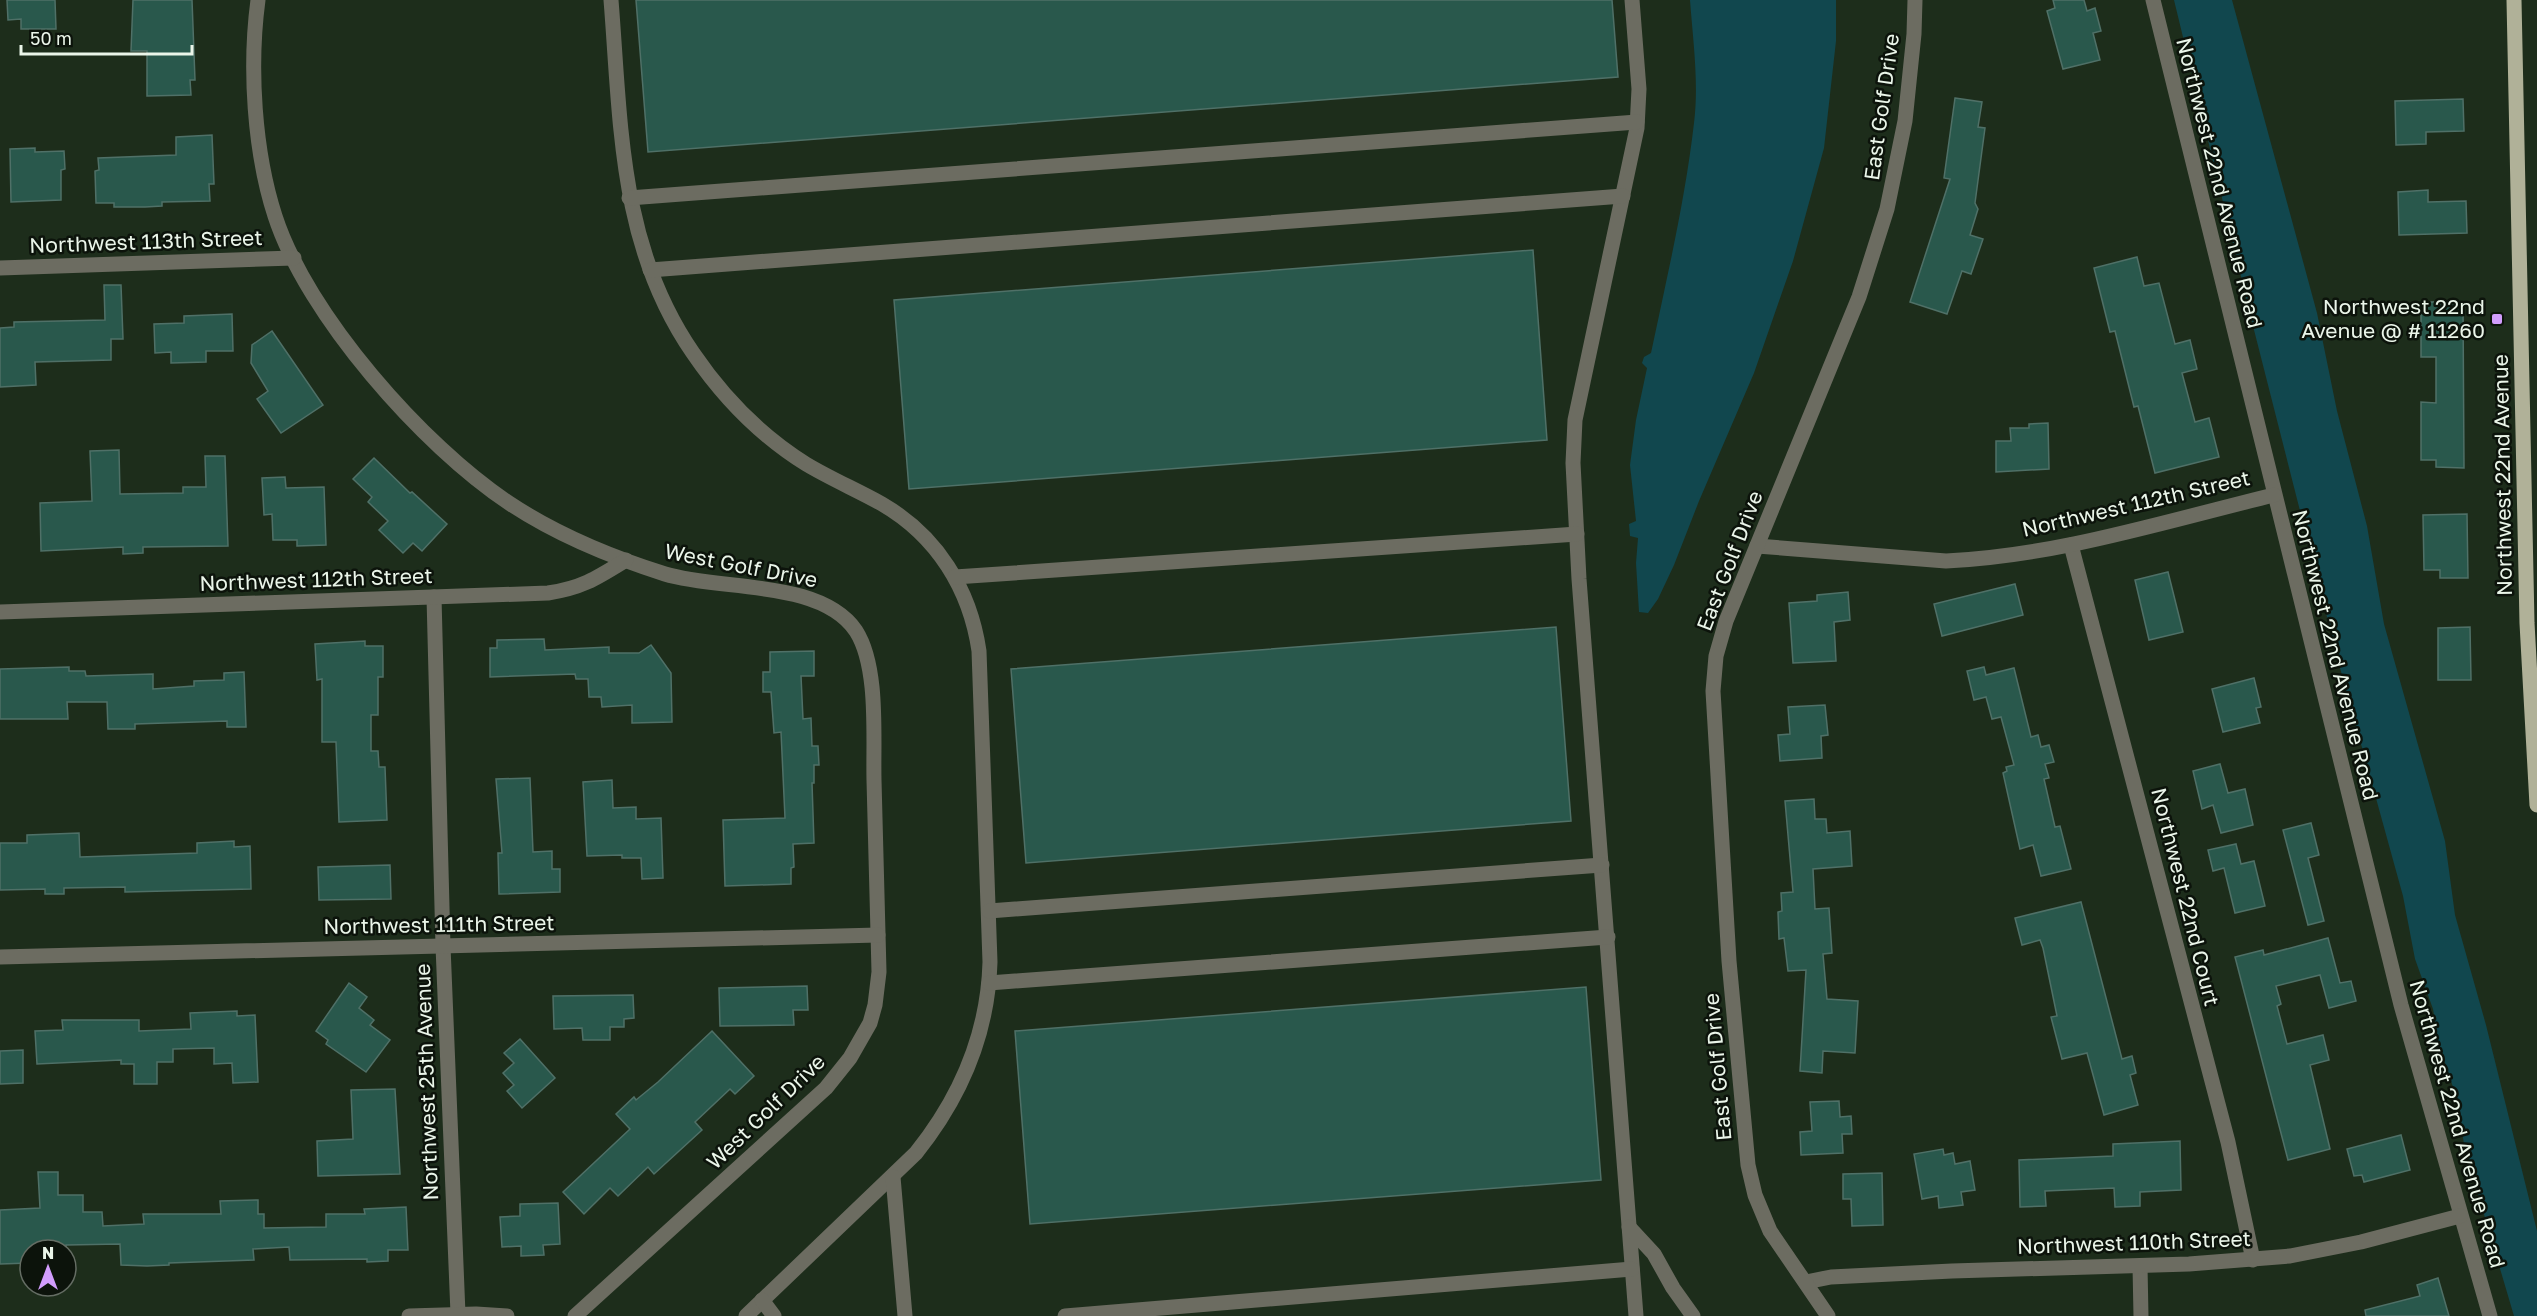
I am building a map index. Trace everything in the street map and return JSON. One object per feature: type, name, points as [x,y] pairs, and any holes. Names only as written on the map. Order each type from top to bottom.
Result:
[{"type":"main road","name":"Northwest 22nd Avenue","points":[[2514,0],[2527,623],[2537,805]]},
{"type":"street","name":"West Golf Drive","points":[[258,0],[254,52],[260,142],[275,215],[294,258],[319,303],[352,351],[394,399],[438,444],[489,488],[560,533],[669,575],[701,582],[802,596],[829,606],[854,629],[863,647],[871,688],[879,972],[875,1005],[861,1041],[839,1072],[795,1118],[575,1316]]},
{"type":"street","points":[[611,0],[629,198],[639,242],[670,317],[716,384],[774,441],[806,464],[900,516],[929,542],[955,577],[971,612],[981,671],[989,910],[989,983],[977,1041],[962,1081],[928,1138],[893,1177],[746,1316]]},
{"type":"street","points":[[1632,0],[1638,122],[1575,420],[1573,463],[1636,1316]]},
{"type":"street","name":"East Golf Drive","points":[[1828,1316],[1770,1230],[1761,1210],[1750,1173],[1744,1131],[1726,910],[1713,683],[1720,639],[1859,297],[1887,208],[1905,121],[1914,34],[1915,0]]},
{"type":"street","name":"Northwest 22nd Avenue Road","points":[[2153,0],[2398,993],[2490,1316]]},
{"type":"street","points":[[629,198],[1638,122]]},
{"type":"street","points":[[650,270],[1623,196]]},
{"type":"street","name":"Northwest 113th Street","points":[[0,268],[294,258]]},
{"type":"street","name":"Northwest 112th Street","points":[[1757,546],[1946,561],[1973,560],[2071,545],[2274,495]]},
{"type":"street","points":[[955,577],[1577,534]]},
{"type":"street","name":"Northwest 22nd Court","points":[[2071,545],[2228,1142],[2253,1260]]},
{"type":"street","name":"Northwest 112th Street","points":[[0,612],[548,593],[569,590],[589,583],[626,560]]},
{"type":"street","name":"Northwest 25th Avenue","points":[[434,597],[443,946],[458,1314]]},
{"type":"street","points":[[989,910],[1602,865]]},
{"type":"street","name":"Northwest 111th Street","points":[[0,957],[878,935]]},
{"type":"street","points":[[989,983],[1608,937]]},
{"type":"street","points":[[893,1177],[905,1316]]},
{"type":"street","name":"Northwest 110th Street","points":[[1806,1282],[1831,1277],[1952,1271],[2140,1266],[2253,1260],[2325,1250],[2460,1216]]},
{"type":"street","points":[[1629,1227],[1654,1254],[1673,1288],[1693,1316]]},
{"type":"street","points":[[2140,1266],[2141,1316]]},
{"type":"street","points":[[1065,1316],[1632,1269]]},
{"type":"street","points":[[762,1300],[774,1316]]},
{"type":"street","points":[[409,1316],[458,1314],[507,1316]]},
{"type":"water","points":[[1690,0],[1836,0],[1836,41],[1824,148],[1793,261],[1754,373],[1674,565],[1658,599],[1648,613],[1639,612],[1636,563],[1638,538],[1630,536],[1629,524],[1636,521],[1630,465],[1636,420],[1647,368],[1642,363],[1644,357],[1651,353],[1681,210],[1694,123],[1696,77]]},
{"type":"water","points":[[2174,0],[2232,0],[2317,313],[2337,411],[2367,526],[2384,624],[2445,841],[2455,915],[2486,1025],[2537,1231],[2537,1316],[2514,1316],[2465,1150],[2456,1096],[2439,1045],[2433,1009],[2415,959],[2403,896],[2340,668],[2253,326]]},
{"type":"building","points":[[7,0],[55,0],[56,29],[21,29],[21,19],[8,20]]},
{"type":"building","points":[[133,0],[192,0],[195,80],[190,80],[191,95],[147,96],[147,51],[131,51]]},
{"type":"building","points":[[636,0],[1612,0],[1618,77],[648,152]]},
{"type":"building","points":[[2053,0],[2084,0],[2087,11],[2095,8],[2101,31],[2093,33],[2100,60],[2063,69],[2047,11],[2055,8]]},
{"type":"building","points":[[1955,98],[1982,102],[1978,127],[1985,128],[1975,203],[1978,209],[1970,235],[1983,239],[1971,274],[1962,271],[1947,314],[1910,302],[1950,179],[1944,178]]},
{"type":"building","points":[[2463,99],[2464,131],[2426,132],[2426,144],[2396,145],[2395,101]]},
{"type":"building","points":[[212,135],[214,184],[209,184],[210,201],[162,202],[162,206],[145,207],[114,207],[114,203],[96,203],[95,171],[99,170],[98,158],[176,155],[176,137]]},
{"type":"building","points":[[35,148],[35,152],[64,151],[65,169],[61,170],[61,200],[11,202],[10,149]]},
{"type":"building","points":[[2428,190],[2428,202],[2466,201],[2467,233],[2399,235],[2398,192]]},
{"type":"building","points":[[1533,250],[1547,440],[909,489],[894,300]]},
{"type":"building","points":[[2137,257],[2144,286],[2159,283],[2175,344],[2190,340],[2197,369],[2182,373],[2195,422],[2209,418],[2219,457],[2155,473],[2138,406],[2134,407],[2115,331],[2110,332],[2094,268]]},
{"type":"building","points":[[104,285],[121,285],[123,339],[111,339],[111,360],[35,362],[36,385],[0,387],[0,328],[14,327],[14,322],[105,320]]},
{"type":"building","points":[[2421,302],[2463,302],[2464,468],[2436,467],[2436,460],[2421,460],[2421,402],[2436,403],[2436,357],[2421,357]]},
{"type":"building","points":[[232,314],[233,351],[206,351],[206,362],[171,363],[171,352],[155,353],[154,324],[184,323],[184,316]]},
{"type":"building","points":[[272,331],[323,405],[281,433],[257,399],[268,391],[251,363],[252,345]]},
{"type":"building","points":[[2048,423],[2049,469],[1996,472],[1996,441],[2011,441],[2010,428],[2029,428],[2029,424]]},
{"type":"building","points":[[119,450],[120,494],[183,493],[183,487],[206,487],[205,456],[225,456],[228,546],[143,547],[143,553],[123,554],[123,547],[41,551],[40,503],[92,501],[90,451]]},
{"type":"building","points":[[374,458],[410,493],[412,492],[447,524],[422,551],[413,543],[403,553],[379,530],[388,521],[368,502],[372,497],[353,479]]},
{"type":"building","points":[[285,477],[286,488],[324,487],[326,545],[297,546],[297,540],[273,540],[272,514],[264,515],[262,478]]},
{"type":"building","points":[[2467,514],[2468,578],[2440,578],[2440,570],[2424,570],[2423,515]]},
{"type":"building","points":[[2168,572],[2183,632],[2149,640],[2135,580]]},
{"type":"building","points":[[2015,584],[2023,615],[1942,636],[1934,604]]},
{"type":"building","points":[[1848,592],[1850,620],[1834,622],[1836,661],[1793,663],[1789,603],[1817,601],[1817,595]]},
{"type":"building","points":[[1556,627],[1571,821],[1026,863],[1011,669]]},
{"type":"building","points":[[2470,627],[2471,680],[2438,680],[2438,628]]},
{"type":"building","points":[[544,639],[545,650],[609,647],[609,653],[639,653],[651,645],[671,673],[672,722],[632,723],[632,705],[602,707],[601,697],[589,697],[588,679],[576,679],[575,674],[490,677],[490,648],[497,648],[497,640]]},
{"type":"building","points":[[365,641],[365,646],[383,646],[383,677],[378,677],[378,715],[371,715],[371,751],[378,751],[379,767],[385,767],[387,820],[339,822],[336,742],[322,742],[322,679],[317,680],[315,644]]},
{"type":"building","points":[[814,651],[814,676],[801,676],[803,719],[811,718],[812,746],[818,746],[819,765],[814,765],[814,783],[812,783],[814,843],[793,844],[794,867],[791,868],[791,884],[725,886],[723,820],[785,818],[781,732],[774,733],[771,692],[763,692],[763,672],[770,672],[770,652]]},
{"type":"building","points":[[69,667],[69,671],[85,671],[86,676],[153,674],[153,689],[194,686],[194,681],[224,680],[224,673],[244,672],[246,727],[227,727],[227,721],[135,724],[135,729],[108,729],[107,702],[67,702],[68,719],[0,719],[0,669]]},
{"type":"building","points":[[1984,667],[1986,675],[2014,668],[2031,737],[2038,735],[2041,747],[2049,745],[2054,762],[2045,764],[2049,778],[2044,779],[2055,827],[2060,826],[2071,869],[2041,876],[2033,845],[2020,849],[2003,773],[2007,771],[2006,767],[2014,765],[2001,717],[1992,719],[1986,697],[1974,700],[1967,671]]},
{"type":"building","points":[[2254,678],[2261,707],[2256,708],[2260,723],[2223,732],[2212,689]]},
{"type":"building","points":[[1825,705],[1828,735],[1821,736],[1822,758],[1780,761],[1778,735],[1790,734],[1788,707]]},
{"type":"building","points":[[2220,764],[2228,793],[2245,789],[2253,825],[2221,833],[2213,805],[2202,809],[2193,771]]},
{"type":"building","points":[[530,778],[533,852],[552,851],[552,869],[560,869],[560,892],[499,894],[498,853],[502,853],[496,779]]},
{"type":"building","points":[[612,780],[613,808],[636,807],[636,819],[661,818],[663,878],[642,879],[641,858],[622,858],[622,855],[587,856],[583,782]]},
{"type":"building","points":[[1814,799],[1815,819],[1826,819],[1827,833],[1850,831],[1852,866],[1813,869],[1815,909],[1829,908],[1832,953],[1823,954],[1827,999],[1858,1001],[1855,1053],[1823,1051],[1822,1073],[1800,1071],[1806,970],[1788,971],[1784,938],[1779,939],[1778,912],[1782,911],[1781,893],[1793,892],[1785,801]]},
{"type":"building","points":[[2311,823],[2319,855],[2308,858],[2324,921],[2308,925],[2283,830]]},
{"type":"building","points":[[79,833],[80,857],[197,853],[197,843],[234,841],[234,847],[250,846],[251,889],[125,892],[125,887],[64,888],[64,894],[45,894],[45,889],[0,890],[0,843],[27,843],[27,835]]},
{"type":"building","points":[[2236,844],[2241,864],[2254,861],[2265,906],[2235,913],[2224,868],[2213,871],[2208,850]]},
{"type":"building","points":[[390,865],[391,899],[319,900],[318,867]]},
{"type":"building","points":[[2081,902],[2122,1059],[2132,1056],[2136,1073],[2130,1075],[2138,1105],[2104,1115],[2087,1053],[2062,1059],[2051,1017],[2057,1016],[2043,948],[2040,940],[2022,945],[2015,918]]},
{"type":"building","points":[[2328,938],[2340,983],[2351,981],[2356,1001],[2329,1008],[2320,975],[2276,986],[2281,1004],[2277,1006],[2287,1044],[2323,1035],[2329,1060],[2310,1065],[2330,1149],[2288,1160],[2235,957],[2263,950],[2264,955]]},
{"type":"building","points":[[349,983],[367,997],[359,1008],[374,1020],[370,1025],[390,1040],[366,1072],[326,1044],[328,1040],[316,1031]]},
{"type":"building","points":[[807,986],[808,1010],[793,1010],[794,1025],[720,1026],[719,988]]},
{"type":"building","points":[[1586,987],[1601,1180],[1030,1224],[1015,1031]]},
{"type":"building","points":[[633,995],[634,1018],[624,1019],[624,1027],[610,1027],[610,1040],[583,1040],[582,1028],[554,1029],[553,996]]},
{"type":"building","points":[[237,1011],[237,1016],[255,1015],[258,1082],[233,1083],[232,1063],[214,1064],[214,1048],[173,1049],[173,1062],[157,1062],[157,1084],[134,1084],[134,1064],[121,1064],[121,1060],[37,1064],[35,1031],[63,1030],[62,1020],[139,1020],[139,1031],[191,1029],[190,1013]]},
{"type":"building","points":[[712,1031],[754,1076],[735,1094],[730,1089],[695,1122],[702,1130],[654,1174],[648,1167],[618,1196],[610,1188],[584,1214],[563,1192],[630,1129],[616,1114],[634,1097],[636,1100],[658,1082]]},
{"type":"building","points":[[520,1039],[555,1078],[522,1108],[507,1091],[514,1085],[503,1073],[514,1063],[504,1053]]},
{"type":"building","points":[[23,1050],[23,1083],[0,1084],[0,1051]]},
{"type":"building","points":[[395,1089],[400,1174],[318,1176],[317,1141],[353,1139],[351,1090]]},
{"type":"building","points":[[1839,1101],[1840,1117],[1851,1116],[1852,1134],[1842,1134],[1843,1153],[1801,1155],[1800,1132],[1812,1131],[1810,1102]]},
{"type":"building","points":[[2401,1135],[2410,1170],[2364,1182],[2362,1175],[2354,1176],[2347,1149]]},
{"type":"building","points":[[2180,1141],[2181,1190],[2140,1192],[2140,1206],[2115,1207],[2114,1188],[2045,1191],[2046,1206],[2020,1207],[2019,1160],[2113,1156],[2113,1144]]},
{"type":"building","points":[[1943,1149],[1944,1155],[1953,1153],[1955,1164],[1970,1161],[1975,1190],[1961,1192],[1963,1205],[1939,1208],[1938,1196],[1922,1199],[1914,1154]]},
{"type":"building","points":[[38,1172],[58,1172],[58,1195],[83,1195],[83,1212],[102,1212],[103,1226],[144,1224],[143,1214],[221,1214],[220,1201],[258,1200],[258,1214],[264,1214],[264,1228],[326,1227],[326,1214],[365,1214],[364,1209],[406,1207],[408,1250],[388,1250],[388,1261],[367,1262],[367,1259],[290,1260],[289,1247],[253,1249],[254,1260],[147,1266],[121,1265],[120,1244],[78,1245],[78,1238],[18,1238],[18,1263],[0,1264],[0,1210],[40,1208]]},
{"type":"building","points":[[1882,1173],[1883,1225],[1852,1226],[1851,1199],[1843,1199],[1843,1174]]},
{"type":"building","points":[[558,1203],[560,1244],[543,1245],[544,1255],[521,1256],[521,1246],[502,1247],[500,1217],[520,1216],[520,1204]]},
{"type":"building","points":[[2438,1278],[2449,1316],[2366,1316],[2365,1310],[2420,1296],[2417,1285]]},
{"type":"place","name":"Northwest 22nd Avenue @ # 11260","points":[[2497,319]]}]
